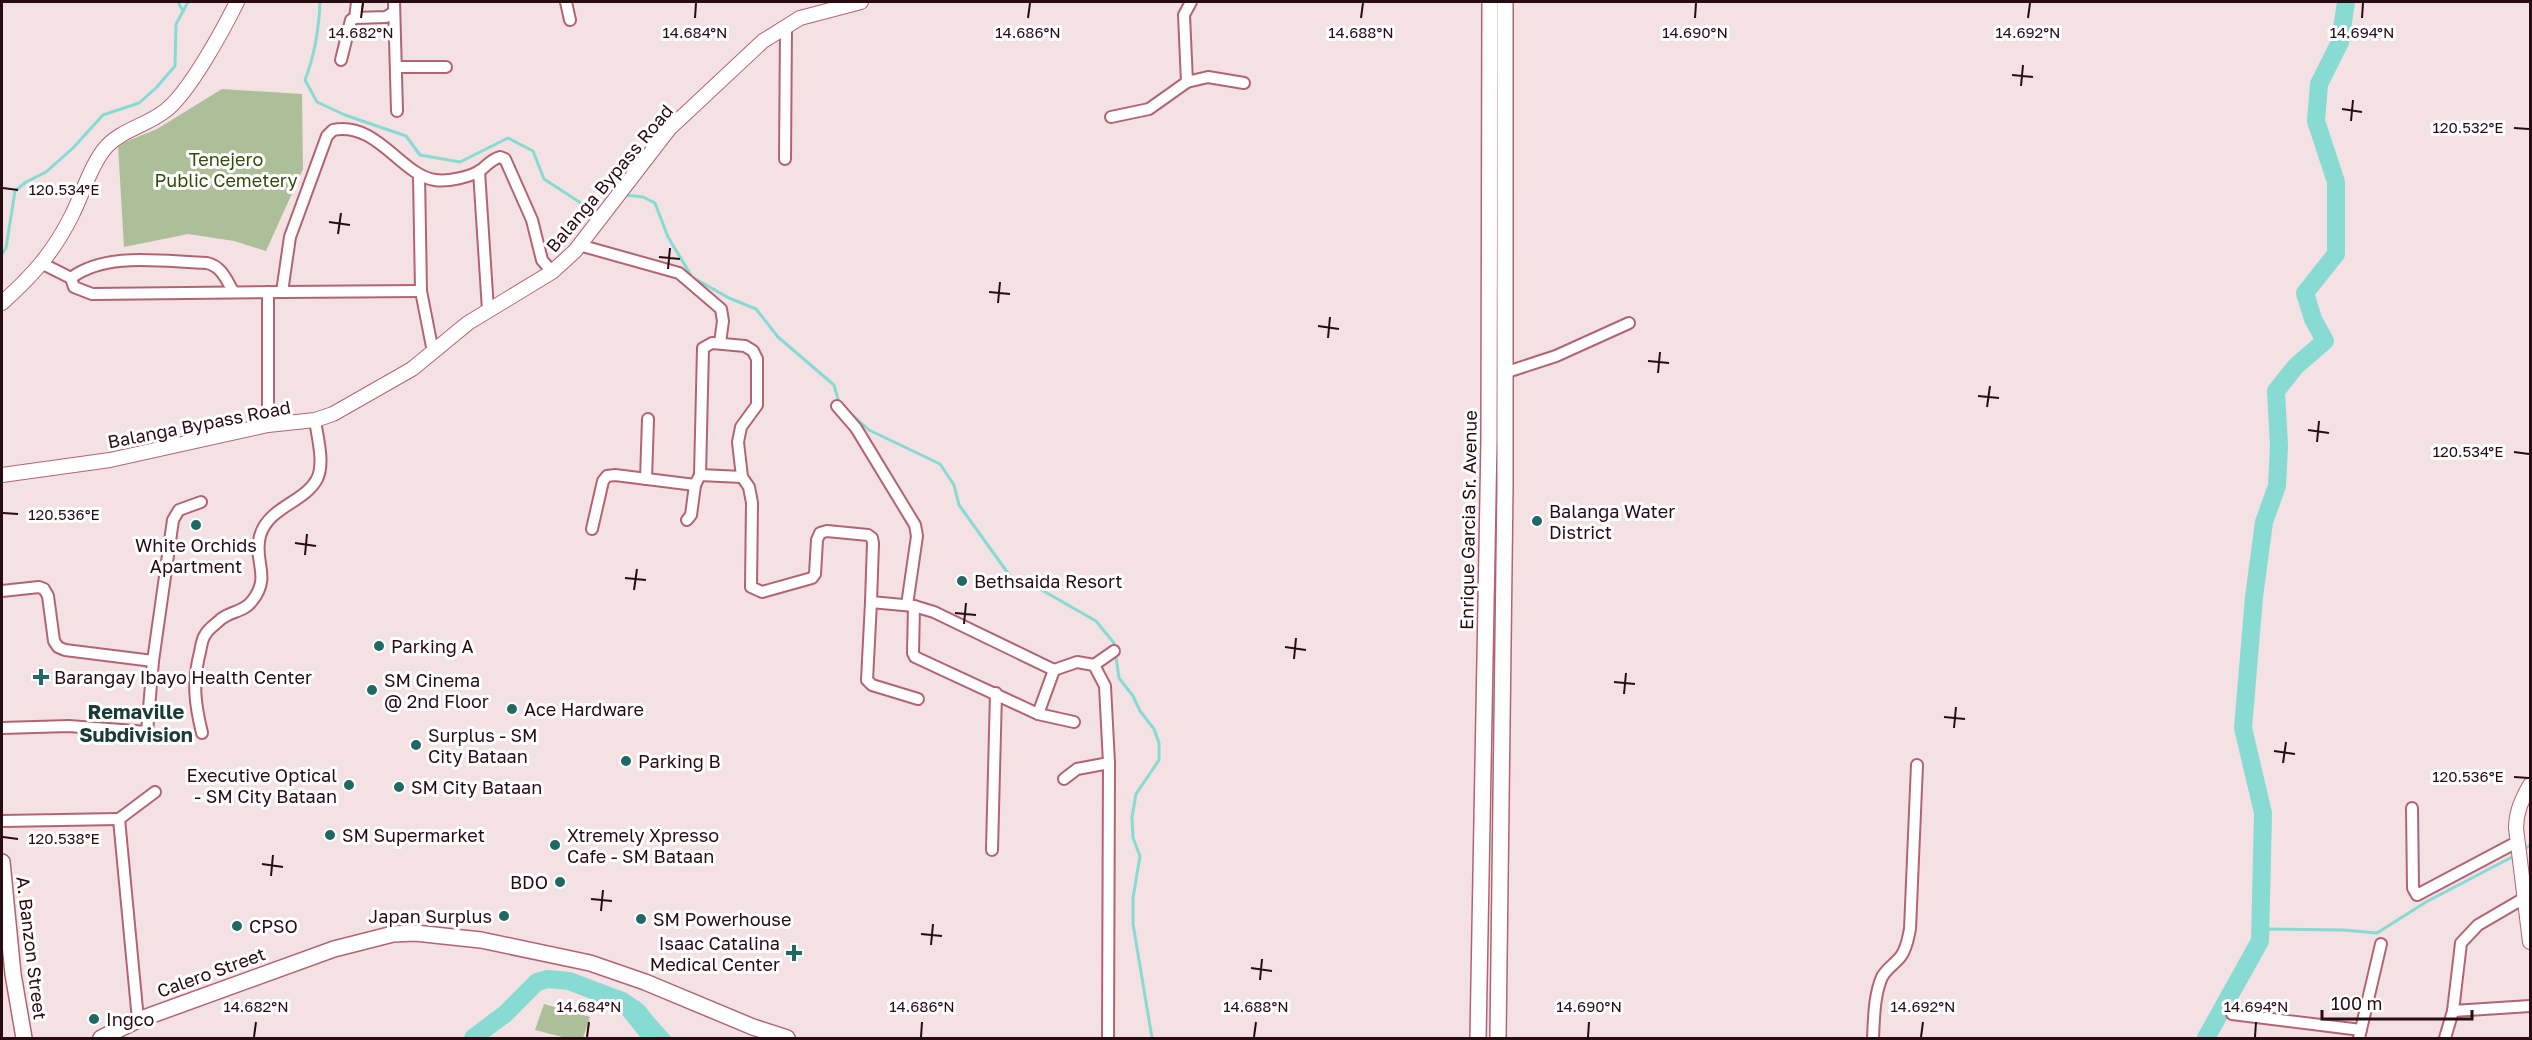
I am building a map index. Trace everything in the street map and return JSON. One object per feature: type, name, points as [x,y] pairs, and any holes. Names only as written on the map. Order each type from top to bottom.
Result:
[{"type":"main road","name":"Enrique Garcia Sr. Avenue","points":[[1490,2],[1497,440],[1498,1038]]},
{"type":"main road","name":"Enrique Garcia Sr. Avenue","points":[[1478,1038],[1497,440],[1504,373],[1506,2]]},
{"type":"main road","name":"A. Banzon Street","points":[[2,862],[14,974],[24,1038]]},
{"type":"main road","name":"Calero Street","points":[[101,1038],[138,1020],[333,949],[393,934],[415,933],[481,940],[590,963],[645,982],[753,1027],[787,1038]]},
{"type":"street","points":[[2,303],[43,264],[71,217],[106,147],[117,138],[151,122],[168,110],[182,94],[212,48],[237,2]]},
{"type":"street","points":[[355,18],[357,2]]},
{"type":"street","points":[[566,2],[570,20]]},
{"type":"street","name":"Balanga Bypass Road","points":[[2,475],[110,460],[268,425],[315,420],[333,414],[412,369],[468,323],[552,272],[579,245],[669,129],[763,41],[800,18],[861,2]]},
{"type":"street","points":[[1187,82],[1185,15],[1191,2]]},
{"type":"street","points":[[341,60],[351,20],[386,17],[394,7]]},
{"type":"street","points":[[394,7],[397,111]]},
{"type":"street","points":[[785,159],[786,26]]},
{"type":"street","points":[[396,67],[446,67]]},
{"type":"street","points":[[1112,117],[1149,109],[1187,82],[1208,77],[1244,83]]},
{"type":"street","points":[[282,292],[291,237],[327,136],[333,130],[347,129],[376,140],[419,176],[436,180],[479,171],[495,158],[505,159],[532,220],[542,260],[552,272]]},
{"type":"street","points":[[479,171],[488,310]]},
{"type":"street","points":[[419,176],[421,291],[433,352]]},
{"type":"street","points":[[579,245],[679,273],[721,309],[723,321],[720,343]]},
{"type":"street","points":[[71,278],[84,268],[130,261],[207,263],[214,264],[220,270],[233,291]]},
{"type":"street","points":[[43,264],[71,278],[74,287],[92,294],[421,291]]},
{"type":"street","points":[[268,292],[268,425]]},
{"type":"street","points":[[1504,373],[1556,356],[1629,323]]},
{"type":"street","points":[[687,520],[691,515],[695,485],[700,475],[703,348],[706,345],[720,343],[745,346],[753,351],[757,359],[757,405],[741,428],[738,442],[742,477],[748,487],[752,503],[751,587],[762,592],[812,578],[815,574],[817,540],[820,533],[827,531],[868,535],[873,538],[867,680],[872,685],[918,699]]},
{"type":"street","points":[[837,406],[856,428],[915,525],[917,536],[910,606],[915,657],[1038,714],[1074,722]]},
{"type":"street","points":[[646,479],[648,419]]},
{"type":"street","points":[[202,733],[195,704],[196,668],[204,635],[224,616],[244,609],[253,601],[264,576],[257,555],[260,534],[269,518],[307,490],[318,477],[320,459],[315,420]]},
{"type":"street","points":[[592,529],[602,487],[607,476],[615,475],[695,485]]},
{"type":"street","points":[[700,475],[742,477]]},
{"type":"street","points":[[2,728],[69,726],[147,732],[153,661],[173,520],[179,510],[201,502]]},
{"type":"street","points":[[2,591],[39,587],[44,590],[48,596],[54,641],[65,651],[153,661]]},
{"type":"street","points":[[871,602],[910,606],[934,612],[1054,670],[1077,662],[1094,665],[1114,651]]},
{"type":"street","points":[[1094,665],[1105,686],[1109,763],[1108,1038]]},
{"type":"street","points":[[1038,714],[1054,670]]},
{"type":"street","points":[[992,850],[996,693]]},
{"type":"street","points":[[1064,779],[1077,769],[1109,763]]},
{"type":"street","points":[[1874,1038],[1875,1004],[1882,979],[1901,956],[1907,944],[1910,929],[1917,765]]},
{"type":"street","points":[[2530,785],[2516,818],[2522,853],[2530,942]]},
{"type":"street","points":[[2,821],[119,819],[155,792]]},
{"type":"street","points":[[2412,808],[2413,888],[2417,895],[2522,853]]},
{"type":"street","points":[[119,819],[138,1020]]},
{"type":"street","points":[[2445,1038],[2453,1011],[2461,943],[2478,925],[2526,897]]},
{"type":"street","points":[[2232,1014],[2360,1034],[2381,944]]},
{"type":"street","points":[[2453,1011],[2530,1006]]},
{"type":"green space","name":"Tenejero Public Cemetery","points":[[222,89],[302,94],[303,169],[266,251],[234,241],[188,234],[124,247],[118,145],[157,129]]},
{"type":"green space","points":[[544,1004],[590,1017],[583,1038],[566,1038],[535,1030]]},
{"type":"water","points":[[639,1001],[672,1038],[641,1038],[620,1012]]},
{"type":"waterway","points":[[178,2],[183,11]]},
{"type":"waterway","points":[[2,254],[6,248],[15,191],[26,182],[46,172],[73,148],[103,115],[139,103],[175,66],[176,24],[188,2]]},
{"type":"waterway","points":[[320,2],[316,42],[305,80],[317,102],[345,115],[406,136],[420,155],[460,162],[508,138],[533,151],[544,179],[587,207]]},
{"type":"waterway","points":[[2206,1038],[2260,941],[2263,813],[2243,728],[2254,597],[2264,522],[2277,486],[2279,446],[2276,391],[2296,366],[2325,341],[2313,319],[2305,293],[2336,254],[2336,182],[2316,121],[2319,84],[2340,42],[2346,2]]},
{"type":"waterway","points":[[625,195],[643,197],[655,203],[668,237],[692,277],[729,298],[756,309],[778,337],[834,385],[839,403]]},
{"type":"waterway","points":[[849,412],[869,430],[940,464],[954,485],[959,505],[1010,576],[1040,589],[1096,621],[1114,643],[1119,678],[1154,729],[1159,743],[1159,760],[1136,794],[1132,817],[1133,838],[1140,856],[1133,898],[1133,924],[1152,1038]]},
{"type":"waterway","points":[[2522,851],[2530,845]]},
{"type":"waterway","points":[[2260,929],[2343,930],[2377,933],[2426,902],[2514,856]]},
{"type":"waterway","points":[[473,1038],[505,1014],[537,982],[548,979],[569,981],[622,1001],[638,1012],[658,1038]]},
{"type":"place","name":"Balanga Water District","points":[[1537,521]]},
{"type":"place","name":"White Orchids Apartment","points":[[196,525]]},
{"type":"place","name":"Bethsaida Resort","points":[[962,581]]},
{"type":"place","name":"Parking A","points":[[379,646]]},
{"type":"place","name":"Barangay Ibayo Health Center","points":[[41,677]]},
{"type":"place","name":"SM Cinema @ 2nd Floor","points":[[372,690]]},
{"type":"place","name":"Ace Hardware","points":[[512,709]]},
{"type":"place","name":"Surplus - SM City Bataan","points":[[416,745]]},
{"type":"place","name":"Parking B","points":[[626,761]]},
{"type":"place","name":"Executive Optical - SM City Bataan","points":[[349,785]]},
{"type":"place","name":"SM City Bataan","points":[[399,787]]},
{"type":"place","name":"SM Supermarket","points":[[330,835]]},
{"type":"place","name":"Xtremely Xpresso Cafe - SM Bataan","points":[[555,845]]},
{"type":"place","name":"BDO","points":[[560,882]]},
{"type":"place","name":"Japan Surplus","points":[[504,916]]},
{"type":"place","name":"SM Powerhouse","points":[[641,919]]},
{"type":"place","name":"CPSO","points":[[237,926]]},
{"type":"place","name":"Isaac Catalina Medical Center","points":[[794,953]]},
{"type":"place","name":"Ingco","points":[[94,1019]]},
{"type":"district","name":"Remaville Subdivision","points":[[136,722]]}]
